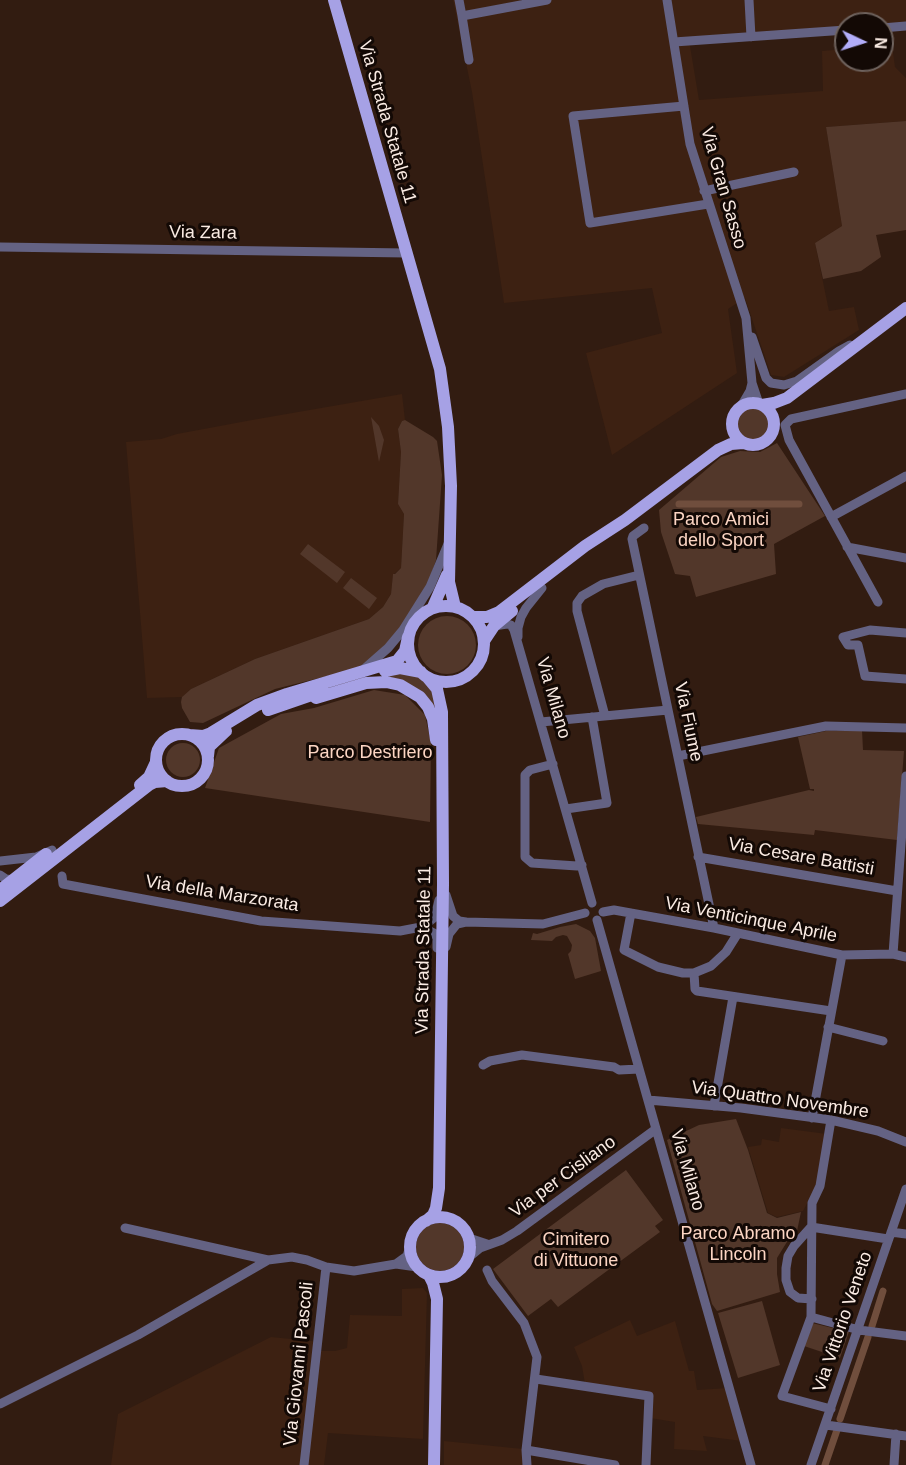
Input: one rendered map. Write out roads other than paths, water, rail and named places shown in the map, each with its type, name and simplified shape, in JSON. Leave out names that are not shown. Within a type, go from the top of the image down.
[{"type":"main road","name":"Via Strada Statale 11","points":[[334,0],[406,253]]},
{"type":"main road","points":[[406,253],[440,369],[445,400],[450,456],[450,593],[455,607]]},
{"type":"main road","points":[[718,450],[726,440],[733,418],[740,408],[745,405],[774,404],[787,398],[906,308]]},
{"type":"main road","points":[[732,423],[735,435],[743,442],[749,445],[761,443],[771,435],[774,423],[787,398]]},
{"type":"main road","points":[[760,405],[770,413],[774,423]]},
{"type":"main road","points":[[473,617],[493,615],[540,585],[585,555],[625,520],[718,450],[743,442]]},
{"type":"main road","points":[[450,522],[456,589],[460,597],[471,607],[486,609],[540,585]]},
{"type":"main road","points":[[434,608],[449,566]]},
{"type":"main road","points":[[484,641],[494,626],[540,585]]},
{"type":"main road","points":[[0,890],[150,777],[158,751],[165,740],[176,734],[203,736],[257,705],[397,661],[405,651],[408,637],[417,619],[434,608],[455,607],[473,617],[478,624],[484,641],[483,652],[479,663],[462,678],[450,682],[437,681],[400,668],[286,703],[252,717],[224,732],[209,747],[204,773],[196,782],[184,786],[167,781],[154,782],[0,898]]},
{"type":"main road","points":[[408,637],[411,659],[424,675]]},
{"type":"main road","name":"Via Strada Statale 11","points":[[410,1246],[412,1236],[418,1227],[433,1215],[439,1188],[443,884],[442,712],[437,689],[424,675]]},
{"type":"main road","name":"Via Strada Statale 11","points":[[442,712],[450,692],[462,678]]},
{"type":"main road","points":[[286,703],[309,700],[366,683],[386,682],[400,685],[420,697],[428,706],[436,734],[437,756],[442,774]]},
{"type":"main road","points":[[189,735],[203,745],[208,756]]},
{"type":"main road","points":[[156,762],[160,773],[167,781]]},
{"type":"main road","name":"Via Strada Statale 11","points":[[439,1188],[442,1207],[451,1219],[465,1230],[468,1238]]},
{"type":"main road","points":[[426,1221],[443,1217],[451,1219]]},
{"type":"main road","points":[[437,1299],[445,1282],[468,1258],[470,1248],[468,1238]]},
{"type":"main road","points":[[410,1246],[417,1267],[429,1275],[451,1276]]},
{"type":"main road","points":[[429,1275],[437,1299],[434,1465]]},
{"type":"street","points":[[459,0],[469,60]]},
{"type":"street","points":[[462,16],[547,0]]},
{"type":"street","name":"Via Gran Sasso","points":[[667,0],[690,144],[746,318],[752,383],[760,405]]},
{"type":"street","points":[[748,0],[751,37]]},
{"type":"street","points":[[674,42],[834,31]]},
{"type":"street","points":[[684,106],[573,116],[590,223],[708,204]]},
{"type":"street","points":[[704,191],[794,172]]},
{"type":"street","name":"Via Zara","points":[[0,246],[406,253]]},
{"type":"street","points":[[746,318],[761,369],[766,378],[777,385],[790,385],[839,351],[868,336]]},
{"type":"street","points":[[740,408],[752,383]]},
{"type":"street","points":[[878,602],[789,440],[785,425],[791,419],[906,394]]},
{"type":"street","points":[[831,518],[906,476]]},
{"type":"street","name":"Via Fiume","points":[[644,528],[633,536],[632,540],[714,928]]},
{"type":"street","points":[[360,672],[388,648],[403,630],[430,586],[450,539]]},
{"type":"street","points":[[847,547],[906,558]]},
{"type":"street","points":[[605,716],[577,603],[582,596],[603,584],[639,575]]},
{"type":"street","points":[[518,642],[521,617],[540,585]]},
{"type":"street","points":[[494,626],[511,625],[518,642]]},
{"type":"street","points":[[906,633],[870,630],[843,638],[848,645],[858,645],[866,676],[906,679]]},
{"type":"street","name":"Via Milano","points":[[518,642],[592,903]]},
{"type":"street","points":[[541,722],[668,710]]},
{"type":"street","points":[[566,809],[607,803],[592,717]]},
{"type":"street","points":[[678,756],[826,726],[906,728]]},
{"type":"street","points":[[553,764],[530,770],[525,775],[525,857],[532,863],[582,865]]},
{"type":"street","points":[[893,954],[906,776]]},
{"type":"street","points":[[0,875],[6,879],[22,879],[63,848],[73,845]]},
{"type":"street","points":[[1,861],[36,857],[52,850]]},
{"type":"street","name":"Via Cesare Battisti","points":[[698,856],[897,891]]},
{"type":"street","points":[[0,898],[9,889],[13,880],[11,868],[1,861]]},
{"type":"street","name":"Via della Marzorata","points":[[62,876],[63,884],[261,921],[400,931],[421,927]]},
{"type":"street","points":[[443,884],[453,916],[459,921],[543,924],[585,913]]},
{"type":"street","points":[[441,983],[437,938],[434,933],[421,927],[435,917],[443,884]]},
{"type":"street","points":[[592,903],[600,904],[600,916],[589,919],[585,913],[586,906],[592,903]]},
{"type":"street","name":"Via Venticinque Aprile","points":[[600,916],[614,910],[842,955],[893,954],[906,957]]},
{"type":"street","points":[[631,913],[624,951],[658,967],[683,973],[694,973],[711,966],[732,945],[738,933]]},
{"type":"street","name":"Via Milano","points":[[600,916],[639,1069],[751,1465]]},
{"type":"street","points":[[441,983],[449,934],[457,924],[466,922]]},
{"type":"street","points":[[812,1118],[842,955]]},
{"type":"street","points":[[694,973],[697,992],[831,1011]]},
{"type":"street","points":[[714,1106],[732,997]]},
{"type":"street","points":[[828,1027],[883,1041]]},
{"type":"street","points":[[483,1065],[490,1061],[522,1055],[614,1067],[619,1070],[639,1069]]},
{"type":"street","name":"Via Quattro Novembre","points":[[648,1100],[831,1120],[878,1131],[906,1142]]},
{"type":"street","points":[[831,1120],[820,1186],[812,1203],[811,1317],[782,1396],[831,1409]]},
{"type":"street","name":"Via per Cisliano","points":[[468,1258],[474,1251],[487,1244],[502,1240],[517,1232],[656,1129]]},
{"type":"street","name":"Via Vittorio Veneto","points":[[811,1465],[906,1189]]},
{"type":"street","points":[[811,1227],[890,1236],[906,1234]]},
{"type":"street","points":[[811,1227],[788,1256],[786,1280],[790,1292],[798,1298],[812,1299]]},
{"type":"street","points":[[125,1228],[268,1260],[292,1257],[326,1267],[354,1271],[405,1263],[417,1267]]},
{"type":"street","points":[[468,1238],[487,1244]]},
{"type":"street","points":[[396,1264],[407,1256],[410,1246]]},
{"type":"street","points":[[0,1404],[138,1335],[268,1260]]},
{"type":"street","name":"Via Giovanni Pascoli","points":[[304,1465],[326,1267]]},
{"type":"street","points":[[487,1270],[492,1281],[524,1323],[537,1357],[526,1450],[527,1465]]},
{"type":"street","points":[[811,1317],[859,1330],[906,1336]]},
{"type":"street","points":[[536,1378],[649,1396],[646,1465]]},
{"type":"street","points":[[826,1425],[901,1435],[894,1465]]},
{"type":"street","points":[[526,1450],[615,1465]]},
{"type":"waterway","points":[[679,504],[799,504]]},
{"type":"waterway","points":[[872,1326],[883,1291]]},
{"type":"waterway","points":[[840,1419],[868,1337]]},
{"type":"waterway","points":[[825,1465],[837,1430]]},
{"type":"park label","name":"Parco Amici dello Sport","points":[[721,530]]},
{"type":"park label","name":"Parco Destriero","points":[[370,753]]},
{"type":"park label","name":"Parco Abramo Lincoln","points":[[738,1244]]},
{"type":"park label","name":"Cimitero di Vittuone","points":[[576,1250]]}]
